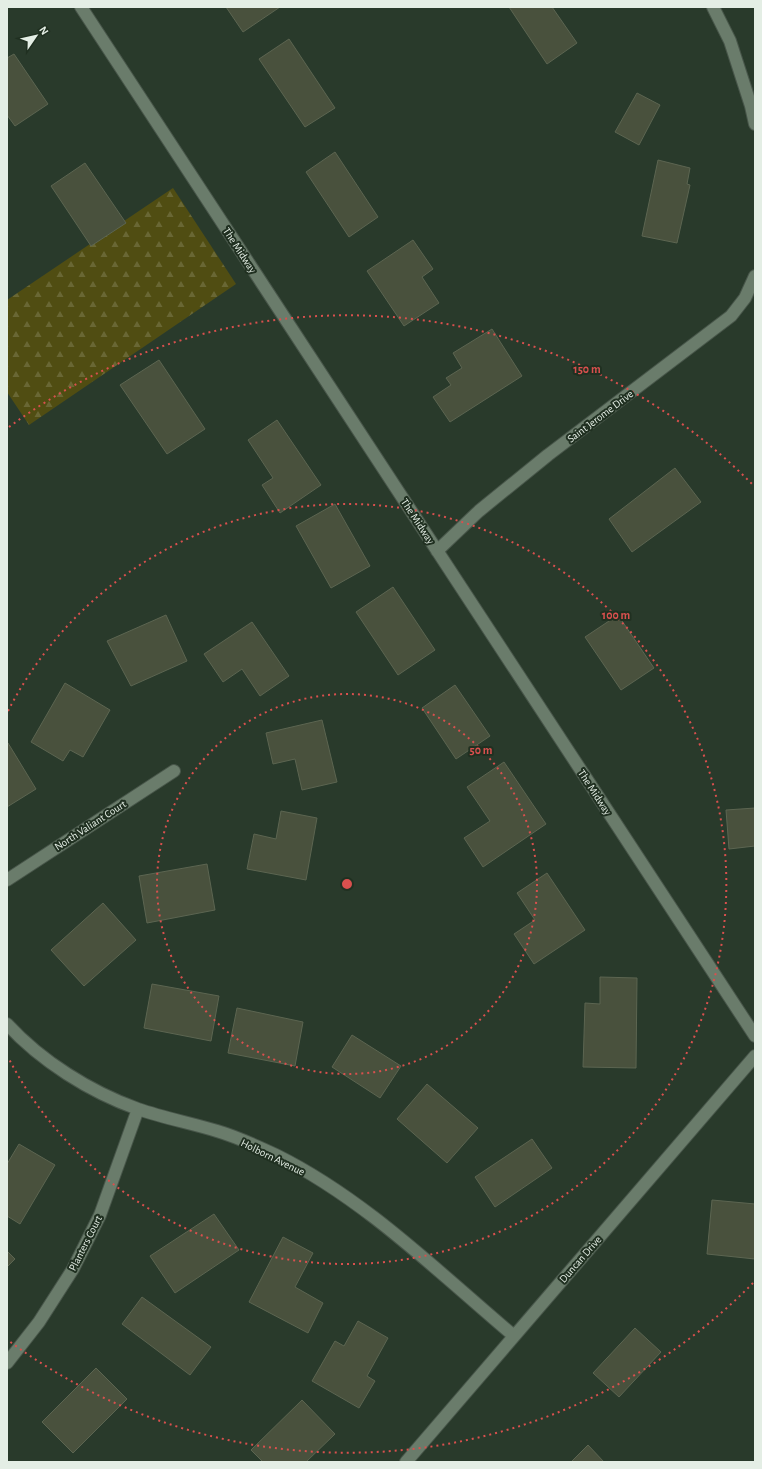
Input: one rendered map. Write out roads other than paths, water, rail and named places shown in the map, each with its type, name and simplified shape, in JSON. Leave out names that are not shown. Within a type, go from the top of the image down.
[{"type":"street","name":"The Midway","points":[[81,7],[755,1036]]},
{"type":"street","points":[[713,7],[730,41],[751,106],[755,124]]},
{"type":"street","name":"Saint Jerome Drive","points":[[437,551],[479,511],[537,464],[731,316],[745,298],[755,276]]},
{"type":"street","name":"North Valiant Court","points":[[7,880],[174,771]]},
{"type":"street","name":"Holborn Avenue","points":[[7,1024],[17,1035],[50,1062],[90,1087],[138,1109],[219,1131],[275,1155],[326,1183],[374,1216],[514,1336]]},
{"type":"street","name":"Duncan Drive","points":[[406,1462],[755,1056]]},
{"type":"street","name":"Planters Court","points":[[7,1363],[39,1322],[73,1269],[100,1215],[138,1109]]}]
